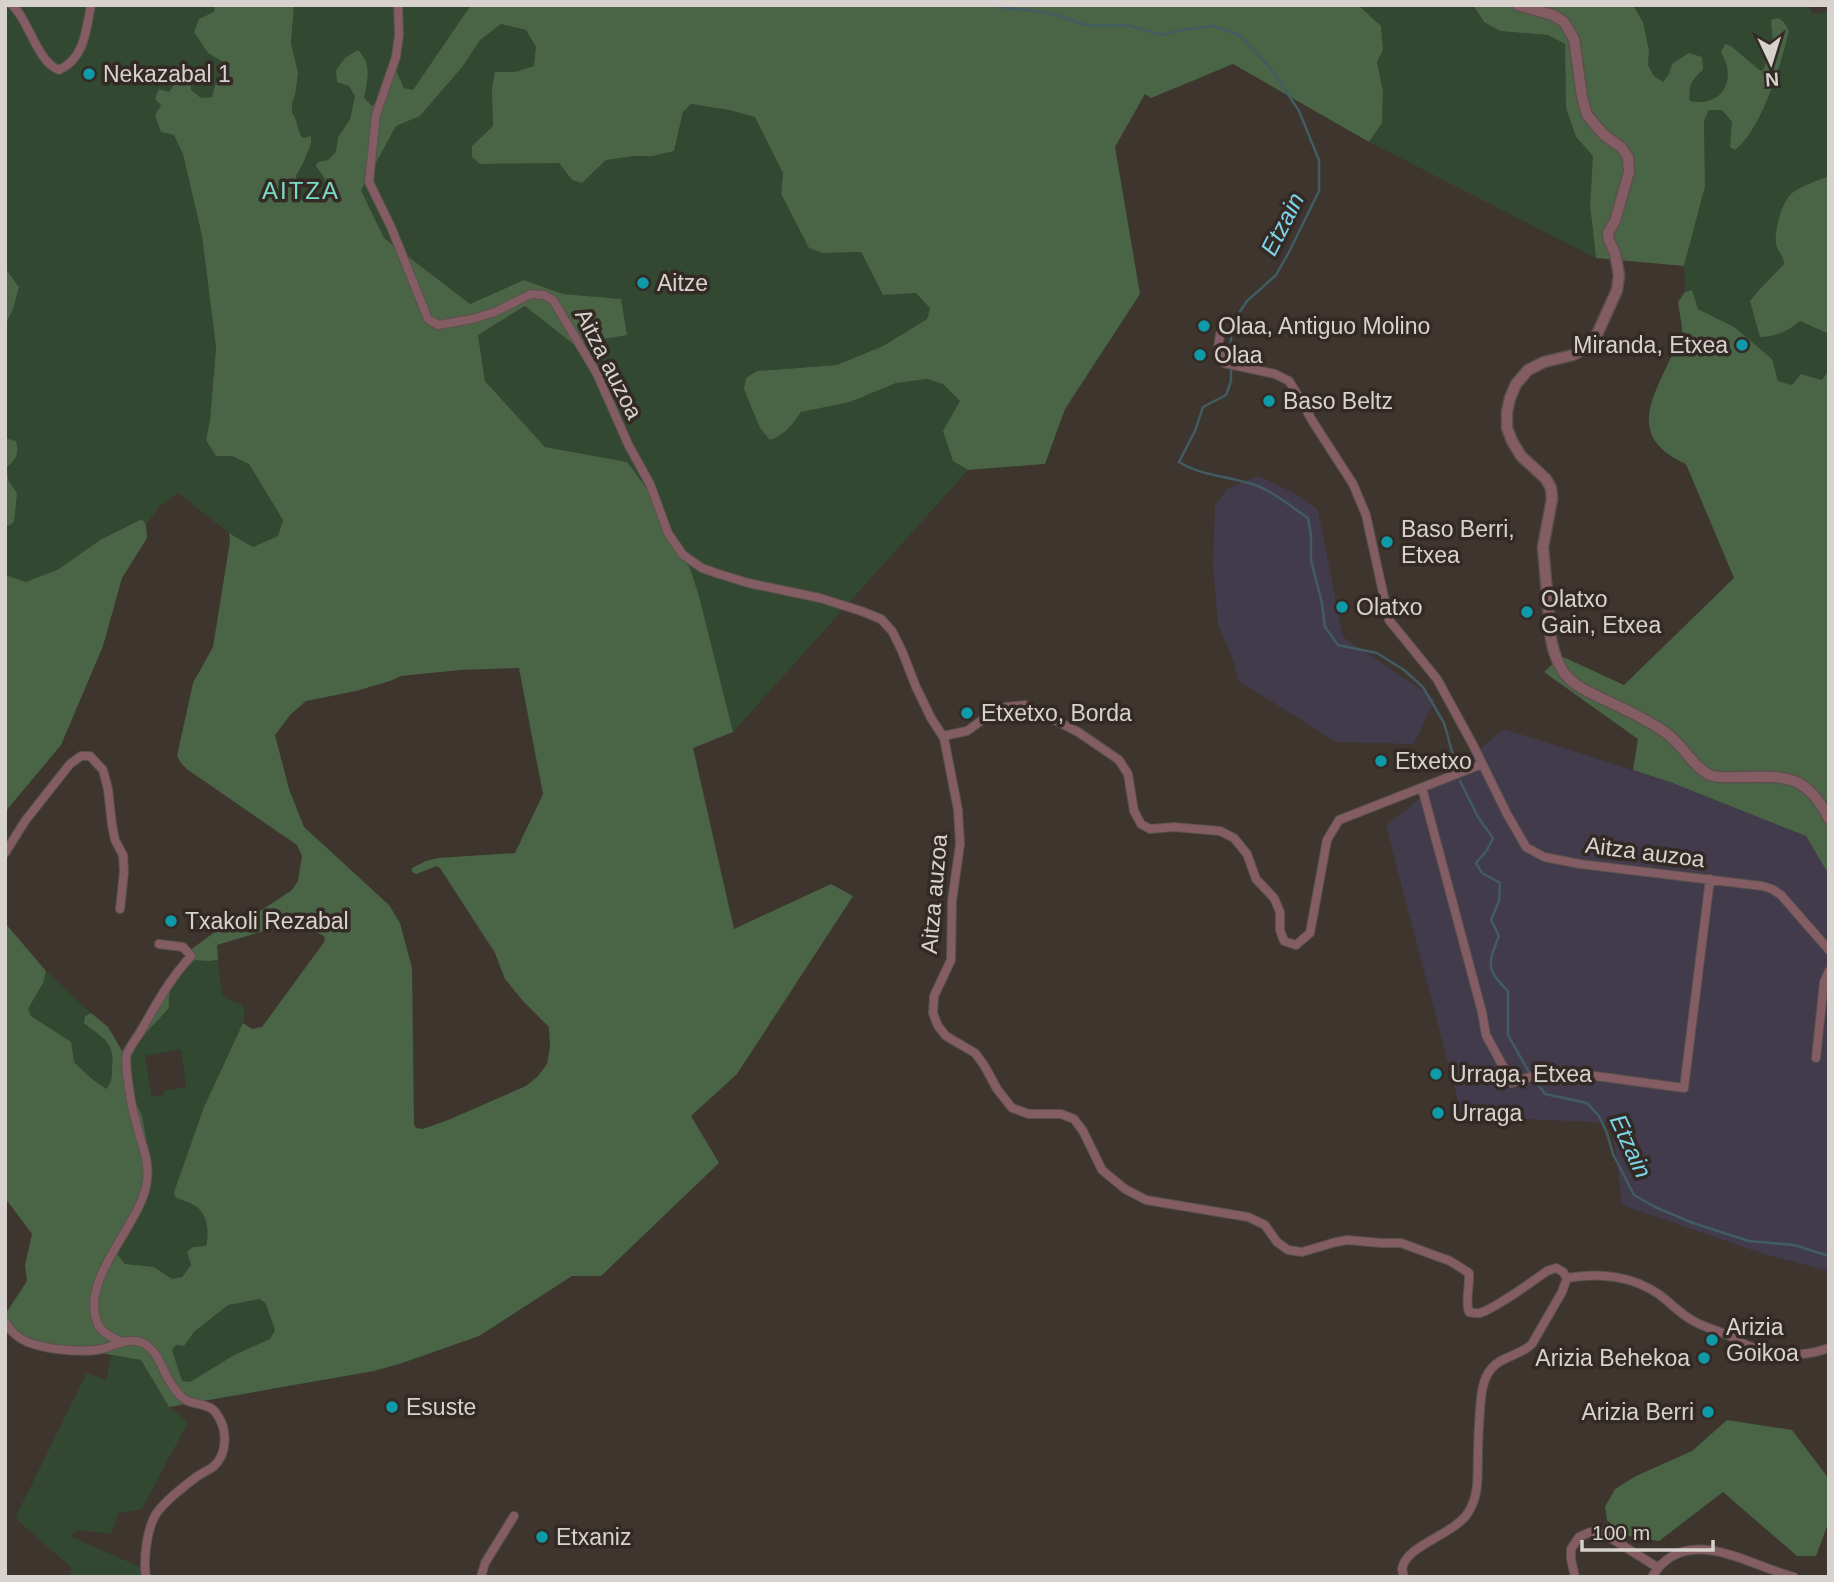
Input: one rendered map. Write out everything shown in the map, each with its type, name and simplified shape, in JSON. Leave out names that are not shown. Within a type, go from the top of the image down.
[{"type":"street","points":[[12,5],[37,47],[52,67],[59,70],[75,58],[83,46],[91,5]]},
{"type":"street","name":"Aitza auzoa","points":[[398,5],[399,35],[396,57],[376,115],[369,182],[391,227],[428,319],[438,325],[472,319],[495,312],[531,294],[544,295],[552,300],[597,374],[629,446],[650,484],[668,533],[683,555],[702,568],[716,573],[748,583],[820,598],[881,619],[892,631],[921,698],[943,736],[958,810],[960,844],[952,901],[951,960],[934,996],[933,1013],[946,1036],[975,1053],[1012,1108],[1029,1114],[1061,1114],[1074,1119],[1083,1131],[1102,1170],[1125,1189],[1146,1200],[1248,1217],[1265,1225],[1277,1242],[1288,1250],[1302,1252],[1347,1240],[1401,1243],[1450,1261],[1469,1273],[1467,1308],[1472,1313],[1478,1314],[1497,1304],[1547,1271],[1556,1268],[1563,1272],[1567,1279]]},
{"type":"street","points":[[1518,5],[1553,15],[1564,22],[1574,39],[1587,115],[1604,135],[1621,147],[1628,157],[1629,172],[1615,221],[1608,233],[1619,275],[1617,290],[1595,339],[1587,348],[1573,355],[1544,362],[1528,370],[1516,384],[1507,412],[1507,428],[1511,441],[1521,456],[1546,479],[1550,488],[1552,499],[1543,547],[1553,653],[1570,680],[1647,720],[1668,734],[1678,741],[1704,772],[1723,777],[1781,776],[1802,784],[1821,803],[1829,819]]},
{"type":"street","name":"Aitza auzoa","points":[[1220,334],[1218,349],[1226,363],[1275,374],[1289,381],[1353,484],[1366,515],[1389,620],[1437,679],[1526,847],[1544,857],[1580,864],[1772,889],[1781,895],[1829,950]]},
{"type":"street","points":[[943,736],[967,731],[1005,707],[1025,705],[1078,732],[1119,760],[1128,774],[1134,811],[1141,824],[1150,829],[1174,827],[1220,831],[1234,838],[1247,855],[1256,879],[1274,898],[1280,912],[1280,930],[1284,941],[1296,945],[1310,933],[1327,840],[1339,820],[1482,764]]},
{"type":"street","points":[[5,853],[25,821],[70,764],[81,756],[90,756],[103,770],[112,825],[122,855],[124,872],[120,909]]},
{"type":"street","points":[[1422,788],[1486,1035],[1512,1083],[1551,1070],[1684,1088],[1710,879]]},
{"type":"street","points":[[121,1342],[97,1323],[94,1305],[111,1253],[141,1204],[148,1178],[143,1145],[135,1121],[126,1065],[127,1054],[157,1001],[176,972],[191,956],[183,947],[159,944]]},
{"type":"street","points":[[1816,1058],[1824,982],[1829,971]]},
{"type":"street","points":[[1404,1577],[1402,1569],[1406,1557],[1465,1518],[1471,1509],[1479,1478],[1481,1396],[1488,1371],[1505,1358],[1525,1350],[1532,1344],[1567,1279],[1577,1276],[1604,1276],[1641,1284],[1698,1324],[1758,1349],[1800,1355],[1829,1348]]},
{"type":"street","points":[[5,1322],[16,1336],[35,1344],[66,1350],[101,1349],[131,1340],[144,1343],[152,1350],[175,1390],[185,1400],[210,1407],[217,1414],[224,1430],[222,1453],[214,1466],[195,1478],[154,1517],[145,1551],[146,1577]]},
{"type":"street","points":[[481,1577],[485,1563],[514,1516]]},
{"type":"street","points":[[1575,1577],[1571,1549],[1580,1537],[1590,1532],[1606,1535],[1657,1567]]},
{"type":"street","points":[[1652,1577],[1664,1561],[1682,1552],[1709,1550],[1729,1553],[1794,1577]]},
{"type":"shaded area","points":[[1258,476],[1292,492],[1318,510],[1343,637],[1435,699],[1414,744],[1336,742],[1239,681],[1218,624],[1213,565],[1215,505],[1228,488]]},
{"type":"shaded area","points":[[1504,729],[1670,782],[1806,836],[1829,875],[1829,1271],[1764,1254],[1622,1205],[1612,1123],[1462,1116],[1386,826]]},
{"type":"green space","points":[[5,5],[215,5],[208,53],[223,62],[224,73],[216,82],[212,97],[201,98],[190,90],[190,74],[170,67],[173,86],[169,92],[159,89],[161,105],[183,154],[202,236],[216,347],[206,440],[249,464],[283,520],[279,536],[253,547],[229,533],[178,493],[159,507],[146,525],[142,519],[100,540],[59,569],[26,582],[5,575],[5,528],[14,522],[7,467],[16,441],[5,438],[5,325],[19,287],[5,268]]},
{"type":"green space","points":[[215,5],[294,5],[291,43],[298,73],[292,113],[303,138],[311,136],[311,144],[296,176],[302,200],[311,202],[323,196],[325,179],[316,166],[318,162],[328,160],[336,152],[338,137],[350,119],[355,96],[349,86],[337,82],[336,70],[345,58],[358,50],[365,61],[368,72],[364,98],[372,106],[386,97],[396,70],[404,88],[413,90],[471,5],[1358,5],[1381,26],[1383,50],[1377,62],[1383,91],[1382,123],[1369,142],[1233,64],[1151,98],[1145,94],[1115,147],[1140,294],[1065,409],[1045,464],[968,470],[953,461],[943,431],[960,401],[943,384],[927,379],[896,383],[850,402],[801,412],[784,432],[770,440],[760,428],[744,389],[746,378],[757,371],[837,365],[883,346],[927,319],[930,308],[916,293],[883,295],[861,252],[822,253],[809,248],[781,194],[783,173],[755,117],[691,104],[683,112],[674,151],[653,156],[606,160],[582,183],[572,180],[559,163],[480,164],[472,157],[472,146],[493,126],[492,89],[495,72],[515,72],[534,66],[536,47],[526,30],[501,24],[480,40],[463,66],[420,116],[396,126],[361,190],[384,238],[470,304],[524,280],[563,294],[621,299],[627,335],[573,344],[525,306],[478,335],[485,381],[545,447],[627,462],[649,491],[663,530],[690,568],[733,732],[693,748],[734,929],[831,884],[853,896],[737,1074],[691,1116],[719,1163],[601,1276],[572,1276],[479,1336],[402,1363],[374,1371],[169,1407],[141,1360],[15,1338],[5,1331],[6,1313],[27,1281],[25,1265],[32,1234],[5,1198],[5,923],[46,971],[43,983],[28,1009],[31,1016],[71,1042],[74,1062],[106,1089],[112,1077],[112,1052],[106,1041],[84,1023],[85,1016],[91,1013],[108,1027],[122,1051],[174,970],[193,948],[223,926],[262,910],[292,890],[298,881],[302,856],[297,845],[188,770],[177,756],[193,683],[213,647],[230,541],[229,533],[253,547],[278,536],[283,520],[249,464],[232,456],[216,456],[206,440],[216,347],[202,236],[183,154],[174,135],[161,132],[155,115],[161,105],[155,99],[159,89],[169,92],[173,86],[169,67],[182,65],[190,74],[191,90],[201,98],[212,97],[216,82],[224,73],[223,62],[208,53],[194,32],[199,19],[214,12]],"holes":[[[519,668],[543,794],[515,853],[438,858],[412,868],[412,872],[416,874],[437,866],[440,868],[495,953],[505,979],[549,1027],[547,1064],[526,1086],[448,1120],[423,1129],[416,1128],[412,968],[400,923],[389,905],[304,827],[289,789],[275,735],[291,714],[306,701],[356,691],[401,676]],[[290,923],[324,936],[325,941],[262,1027],[252,1029],[243,1023],[204,1107],[174,1192],[175,1197],[201,1211],[207,1230],[206,1246],[193,1247],[187,1252],[191,1265],[182,1277],[172,1279],[154,1267],[125,1264],[115,1251],[150,1178],[142,1116],[135,1100],[131,1079],[130,1054],[169,1008],[170,992],[180,975],[195,960],[218,960],[217,945]],[[260,1299],[266,1304],[275,1330],[270,1339],[234,1355],[190,1382],[182,1381],[172,1350],[176,1345],[184,1346],[195,1331],[228,1305]]]},
{"type":"green space","points":[[294,5],[474,5],[413,90],[404,88],[397,71],[386,97],[372,106],[364,98],[369,78],[349,86],[355,96],[350,119],[338,137],[336,152],[328,160],[323,196],[311,202],[302,200],[296,176],[303,163],[303,138],[298,132],[296,118],[292,113],[295,95],[291,43]]},
{"type":"green space","points":[[1358,5],[1472,5],[1484,22],[1500,31],[1548,35],[1565,44],[1566,108],[1576,137],[1593,156],[1590,205],[1596,258],[1369,142],[1382,123],[1383,91],[1377,62],[1383,50],[1381,26]]},
{"type":"green space","points":[[1473,5],[1633,5],[1643,22],[1649,51],[1648,65],[1654,76],[1663,82],[1672,64],[1689,53],[1702,57],[1703,70],[1690,87],[1690,101],[1698,102],[1713,99],[1727,84],[1727,67],[1721,52],[1725,44],[1762,71],[1766,53],[1773,43],[1771,20],[1778,18],[1784,22],[1789,31],[1776,78],[1762,112],[1745,140],[1735,150],[1730,147],[1732,122],[1722,110],[1709,110],[1704,121],[1705,186],[1684,266],[1596,258],[1590,205],[1593,156],[1576,137],[1566,108],[1565,44],[1548,35],[1500,31],[1484,22]]},
{"type":"green space","points":[[1633,5],[1808,5],[1813,14],[1829,11],[1829,176],[1815,181],[1776,245],[1784,264],[1758,291],[1800,321],[1829,334],[1829,370],[1822,380],[1801,374],[1792,385],[1778,381],[1772,359],[1734,327],[1698,309],[1692,290],[1685,292],[1684,266],[1705,185],[1704,121],[1709,109],[1722,110],[1732,123],[1777,70],[1789,31],[1784,22],[1766,53],[1762,71],[1722,52],[1728,67],[1724,91],[1713,99],[1690,101],[1689,90],[1694,78],[1669,74],[1663,83],[1654,76],[1648,65],[1649,50],[1643,22]]},
{"type":"green space","points":[[501,24],[526,30],[536,47],[535,66],[515,72],[493,111],[493,126],[480,164],[559,163],[572,180],[582,183],[606,160],[653,156],[674,151],[683,112],[691,104],[755,117],[783,173],[781,194],[809,248],[822,253],[861,252],[883,295],[916,293],[930,308],[927,319],[883,346],[837,365],[757,371],[780,436],[800,412],[850,402],[896,383],[927,379],[943,384],[960,401],[953,461],[968,470],[733,732],[690,568],[663,530],[649,491],[627,462],[545,447],[485,381],[478,335],[526,306],[573,344],[621,299],[563,294],[524,280],[470,304],[384,238],[361,189],[396,126],[420,116],[463,66],[480,40]]},
{"type":"green space","points":[[1829,176],[1829,334],[1800,321],[1781,333],[1760,337],[1750,301],[1784,264],[1776,239],[1783,206],[1797,190]]},
{"type":"green space","points":[[5,268],[19,287],[5,325]]},
{"type":"green space","points":[[1692,290],[1698,309],[1734,327],[1772,359],[1778,381],[1792,385],[1801,374],[1822,380],[1829,370],[1829,875],[1806,836],[1633,770],[1638,739],[1544,672],[1561,656],[1624,685],[1734,578],[1686,464],[1656,442],[1650,430],[1649,417],[1657,388],[1682,335],[1678,302],[1685,292]]},
{"type":"green space","points":[[5,438],[16,441],[16,456],[7,467],[8,480],[17,493],[14,522],[5,528]]},
{"type":"green space","points":[[142,519],[146,525],[147,538],[122,578],[103,646],[61,745],[5,812],[5,575],[26,582],[59,569],[100,540]]},
{"type":"green space","points":[[195,959],[218,960],[222,993],[227,999],[242,1005],[245,1010],[243,1023],[204,1107],[174,1192],[175,1197],[201,1211],[207,1230],[206,1246],[193,1247],[186,1272],[172,1280],[154,1267],[125,1264],[115,1251],[142,1116],[130,1078],[130,1056],[141,1038],[169,1008],[172,986]],"holes":[[[181,1049],[186,1087],[164,1091],[164,1095],[152,1097],[145,1056]]]},
{"type":"green space","points":[[46,971],[91,1013],[85,1016],[85,1023],[110,1046],[112,1077],[106,1090],[74,1062],[53,1030],[31,1016],[28,1009],[43,983]]},
{"type":"green space","points":[[260,1299],[266,1304],[275,1330],[270,1339],[234,1355],[190,1382],[182,1381],[172,1350],[176,1345],[184,1346],[195,1331],[228,1305]]},
{"type":"green space","points":[[111,1355],[141,1360],[169,1407],[188,1422],[142,1509],[118,1513],[111,1534],[77,1530],[70,1536],[140,1567],[142,1577],[69,1577],[72,1568],[15,1518],[87,1373],[106,1380]]},
{"type":"green space","points":[[1727,1420],[1792,1430],[1829,1479],[1829,1521],[1816,1556],[1797,1556],[1723,1492],[1659,1541],[1623,1535],[1607,1520],[1605,1507],[1615,1489],[1636,1476],[1692,1451]]},
{"type":"waterway","name":"Etzain","points":[[994,5],[1049,13],[1086,25],[1126,25],[1162,35],[1214,26],[1241,36],[1272,70],[1299,111],[1319,160],[1319,191],[1276,275],[1247,301],[1231,325],[1231,361]]},
{"type":"waterway","name":"Etzain","points":[[1231,368],[1231,381],[1226,395],[1203,407],[1195,431],[1179,462],[1198,471],[1258,486],[1308,518],[1311,560],[1325,627],[1338,645],[1377,653],[1404,670],[1423,687],[1444,723],[1456,766]]},
{"type":"waterway","name":"Etzain","points":[[1460,781],[1478,817],[1493,838],[1476,863],[1482,873],[1500,883],[1499,901],[1491,920],[1499,936],[1491,966],[1495,977],[1508,991],[1508,1035],[1530,1074]]},
{"type":"waterway","name":"Etzain","points":[[1534,1079],[1545,1094],[1587,1103],[1599,1116],[1613,1154],[1634,1195],[1693,1223],[1749,1241],[1794,1245],[1829,1256]]},
{"type":"place","name":"Nekazabal 1","points":[[89,74]]},
{"type":"place","name":"Aitze","points":[[643,283]]},
{"type":"place","name":"Olaa, Antiguo Molino","points":[[1204,326]]},
{"type":"place","name":"Miranda, Etxea","points":[[1742,345]]},
{"type":"place","name":"Olaa","points":[[1200,355]]},
{"type":"place","name":"Baso Beltz","points":[[1269,401]]},
{"type":"place","name":"Baso Berri, Etxea","points":[[1387,542]]},
{"type":"place","name":"Olatxo","points":[[1342,607]]},
{"type":"place","name":"Olatxo Gain, Etxea","points":[[1527,612]]},
{"type":"place","name":"Etxetxo, Borda","points":[[967,713]]},
{"type":"place","name":"Etxetxo","points":[[1381,761]]},
{"type":"place","name":"Txakoli Rezabal","points":[[171,921]]},
{"type":"place","name":"Urraga, Etxea","points":[[1436,1074]]},
{"type":"place","name":"Urraga","points":[[1438,1113]]},
{"type":"place","name":"Arizia Goikoa","points":[[1712,1340]]},
{"type":"place","name":"Arizia Behekoa","points":[[1704,1358]]},
{"type":"place","name":"Esuste","points":[[392,1407]]},
{"type":"place","name":"Arizia Berri","points":[[1708,1412]]},
{"type":"place","name":"Etxaniz","points":[[542,1537]]},
{"type":"district","name":"AITZA","points":[[301,190]]}]
